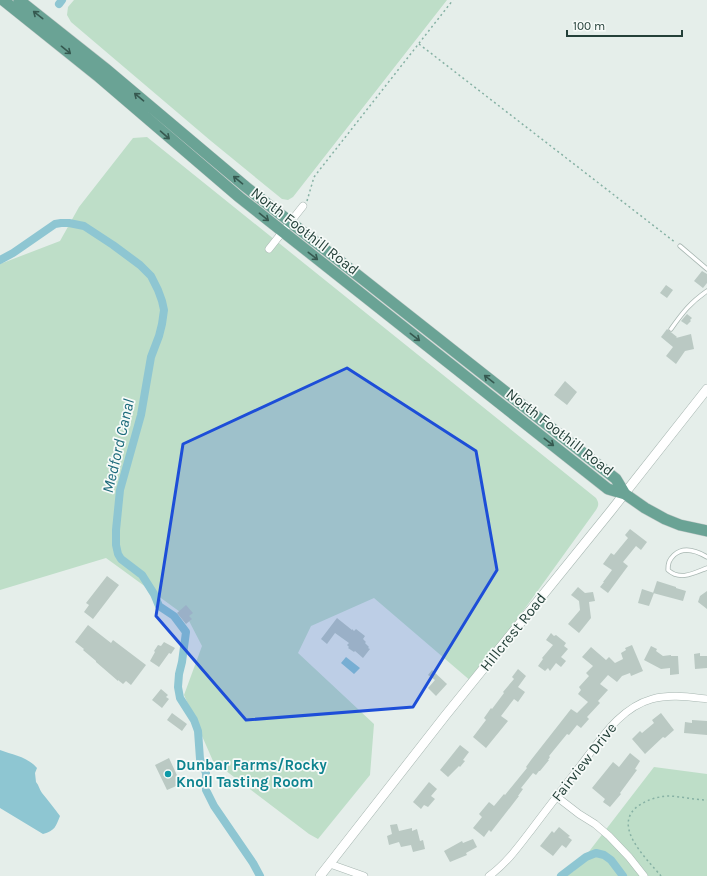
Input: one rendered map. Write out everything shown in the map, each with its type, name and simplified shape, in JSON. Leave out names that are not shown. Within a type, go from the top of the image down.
[{"type":"main road","name":"North Foothill Road","points":[[3,0],[99,77],[238,197],[608,489],[624,494]]},
{"type":"main road","name":"North Foothill Road","points":[[19,0],[106,69],[290,223],[616,479],[624,494]]},
{"type":"main road","points":[[624,494],[644,508],[665,519],[686,527],[707,532]]},
{"type":"street","points":[[269,249],[304,206]]},
{"type":"street","name":"Hillcrest Road","points":[[320,876],[449,711],[707,389]]},
{"type":"street","name":"Fairview Drive","points":[[488,876],[495,872],[508,859],[605,733],[616,721],[634,707],[652,699],[678,696],[707,699]]},
{"type":"street","points":[[557,797],[595,824],[609,836],[629,857],[644,876]]},
{"type":"street","points":[[330,864],[364,876]]},
{"type":"lane","points":[[680,246],[707,269]]},
{"type":"lane","points":[[672,329],[682,314],[696,299],[707,291]]},
{"type":"lane","points":[[707,557],[687,550],[678,551],[668,563],[668,570],[672,573],[685,576],[707,568]]},
{"type":"path","points":[[304,206],[314,177],[454,0]]},
{"type":"path","points":[[419,44],[680,246]]},
{"type":"path","points":[[661,876],[628,832],[627,825],[629,817],[634,809],[645,801],[657,797],[668,796],[707,800]]},
{"type":"highlighted area","points":[[347,368],[476,451],[497,570],[413,707],[246,720],[156,616],[183,444]]},
{"type":"green space","points":[[74,0],[447,0],[293,197],[288,200],[282,199],[211,141],[71,22],[67,15],[68,7]]},
{"type":"green space","points":[[147,137],[596,498],[598,503],[596,510],[472,682],[374,598],[311,626],[298,653],[374,724],[370,775],[318,839],[309,834],[213,761],[184,695],[202,646],[187,617],[106,558],[0,590],[0,264],[60,241],[79,207],[133,138]]},
{"type":"green space","points":[[654,767],[707,774],[707,876],[565,876],[574,871]]},
{"type":"water","points":[[346,657],[360,668],[354,674],[341,663]]},
{"type":"water","points":[[0,750],[25,759],[37,768],[35,773],[36,782],[42,793],[60,816],[53,830],[43,834],[0,808]]},
{"type":"building","points":[[702,271],[707,274],[707,283],[703,288],[694,281]]},
{"type":"building","points":[[666,285],[673,290],[667,298],[660,293]]},
{"type":"building","points":[[687,314],[692,318],[687,325],[681,321]]},
{"type":"building","points":[[667,329],[677,337],[676,338],[691,334],[694,349],[685,351],[676,364],[666,356],[673,347],[661,337]]},
{"type":"building","points":[[565,381],[577,392],[567,405],[554,395]]},
{"type":"building","points":[[630,529],[647,542],[641,550],[636,546],[623,562],[628,566],[608,593],[600,587],[612,570],[603,564],[611,553],[614,555],[628,538],[625,535]]},
{"type":"building","points":[[107,576],[119,585],[93,619],[84,612],[89,605],[86,603]]},
{"type":"building","points":[[657,581],[686,591],[683,601],[653,593]]},
{"type":"building","points":[[578,587],[585,593],[593,592],[595,601],[589,602],[591,618],[579,633],[568,624],[580,610],[579,601],[571,595]]},
{"type":"building","points":[[642,589],[654,593],[649,606],[638,603]]},
{"type":"building","points":[[707,591],[707,609],[698,602],[700,596]]},
{"type":"building","points":[[186,605],[193,613],[189,616],[192,619],[186,624],[177,613]]},
{"type":"building","points":[[337,618],[352,630],[354,631],[356,629],[365,636],[363,639],[370,649],[363,658],[355,651],[354,652],[348,648],[349,647],[347,645],[349,643],[335,633],[327,644],[321,639]]},
{"type":"building","points":[[88,625],[111,643],[113,640],[146,665],[131,685],[126,681],[123,684],[118,681],[75,642]]},
{"type":"building","points":[[551,633],[566,643],[564,646],[568,649],[561,657],[566,661],[561,667],[556,663],[550,671],[548,668],[545,671],[538,666],[543,659],[542,658],[553,645],[546,640]]},
{"type":"building","points":[[164,642],[175,648],[171,654],[169,653],[159,667],[150,661],[158,645],[161,646]]},
{"type":"building","points":[[632,645],[643,671],[631,676],[630,673],[622,676],[617,682],[608,675],[600,684],[608,690],[598,701],[600,703],[587,717],[589,719],[581,728],[577,725],[569,735],[567,734],[549,756],[549,760],[540,771],[536,775],[533,773],[521,788],[523,789],[519,796],[491,832],[489,830],[484,837],[473,828],[482,817],[479,814],[489,802],[494,806],[504,794],[505,795],[571,709],[577,713],[588,702],[578,694],[581,690],[579,687],[589,676],[586,673],[593,666],[582,657],[591,647],[606,660],[609,657],[615,663],[623,659],[621,653],[626,650],[625,648]]},
{"type":"building","points":[[651,646],[657,649],[656,651],[663,656],[678,656],[679,674],[670,675],[670,668],[661,669],[644,660]]},
{"type":"building","points":[[700,653],[700,656],[707,656],[707,668],[695,669],[694,654]]},
{"type":"building","points":[[518,669],[526,676],[518,687],[525,692],[518,702],[514,699],[501,716],[508,721],[486,748],[473,737],[486,720],[484,718],[491,708],[492,709],[514,679],[512,677]]},
{"type":"building","points":[[432,670],[447,684],[436,696],[428,688],[435,680],[428,675]]},
{"type":"building","points":[[161,689],[168,695],[166,697],[169,699],[162,708],[152,700]]},
{"type":"building","points":[[172,713],[187,724],[182,731],[167,720]]},
{"type":"building","points":[[661,713],[674,730],[665,738],[663,737],[645,754],[632,739],[640,731],[642,733],[654,723],[652,720]]},
{"type":"building","points":[[692,720],[707,721],[707,735],[684,733],[685,722],[692,723]]},
{"type":"building","points":[[460,745],[469,752],[463,760],[465,761],[460,767],[459,766],[448,777],[440,770]]},
{"type":"building","points":[[630,753],[640,761],[635,769],[637,770],[620,793],[621,794],[610,807],[603,802],[605,799],[592,788],[613,762],[619,767]]},
{"type":"building","name":"Dunbar Farms/Rocky Knoll Tasting Room","points":[[169,758],[181,784],[167,790],[155,765]]},
{"type":"building","points":[[429,782],[437,789],[431,796],[435,799],[428,807],[424,805],[421,809],[413,802]]},
{"type":"building","points":[[397,824],[399,831],[412,828],[412,831],[417,829],[420,841],[423,840],[425,849],[413,852],[411,845],[401,847],[399,842],[389,845],[387,836],[392,834],[390,825]]},
{"type":"building","points":[[559,827],[570,836],[568,837],[572,840],[566,848],[562,845],[553,856],[540,846],[552,831],[554,833]]},
{"type":"building","points":[[473,839],[477,847],[466,853],[467,855],[450,862],[444,851],[462,841],[463,843]]},
{"type":"waterway","name":"Medford Canal","points":[[59,4],[62,0]]},
{"type":"waterway","name":"Medford Canal","points":[[0,260],[13,253],[55,224],[69,223],[84,226],[140,265],[151,276],[158,290],[164,310],[162,324],[151,357],[141,415],[120,490],[116,545],[121,559],[142,575],[154,594],[159,606],[174,616],[186,632],[178,687],[180,698],[194,720],[198,731],[200,759],[206,773],[206,790],[214,806],[253,863],[260,876]]},
{"type":"waterway","name":"Medford Canal","points":[[561,876],[586,857],[596,853],[604,855],[611,860],[623,876]]},
{"type":"place","name":"Dunbar Farms/Rocky Knoll Tasting Room","points":[[168,774]]}]
